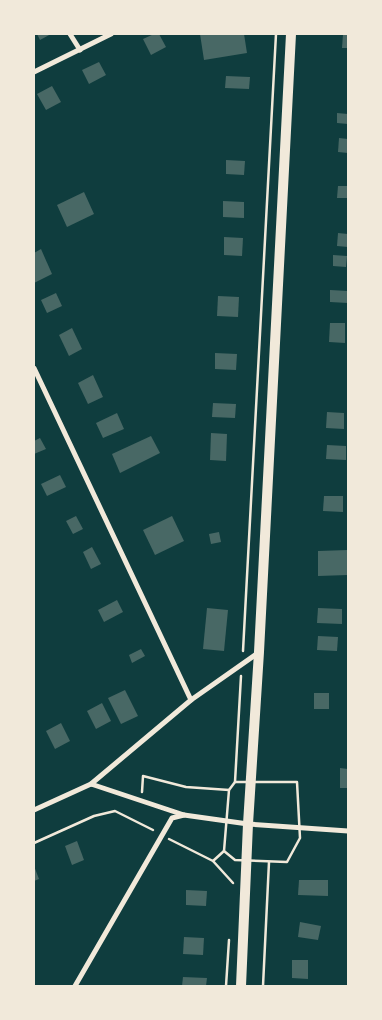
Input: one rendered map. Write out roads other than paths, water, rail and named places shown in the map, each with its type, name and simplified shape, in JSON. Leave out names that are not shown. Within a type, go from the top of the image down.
[{"type":"main road","points":[[241,986],[248,824],[292,34]]},
{"type":"street","points":[[70,34],[80,50]]},
{"type":"street","points":[[34,72],[111,34]]},
{"type":"street","points":[[34,368],[191,700]]},
{"type":"street","points":[[34,810],[91,784],[191,700],[259,652]]},
{"type":"street","points":[[91,784],[184,815],[248,824],[348,831]]},
{"type":"street","points":[[75,986],[172,818],[184,815]]}]
